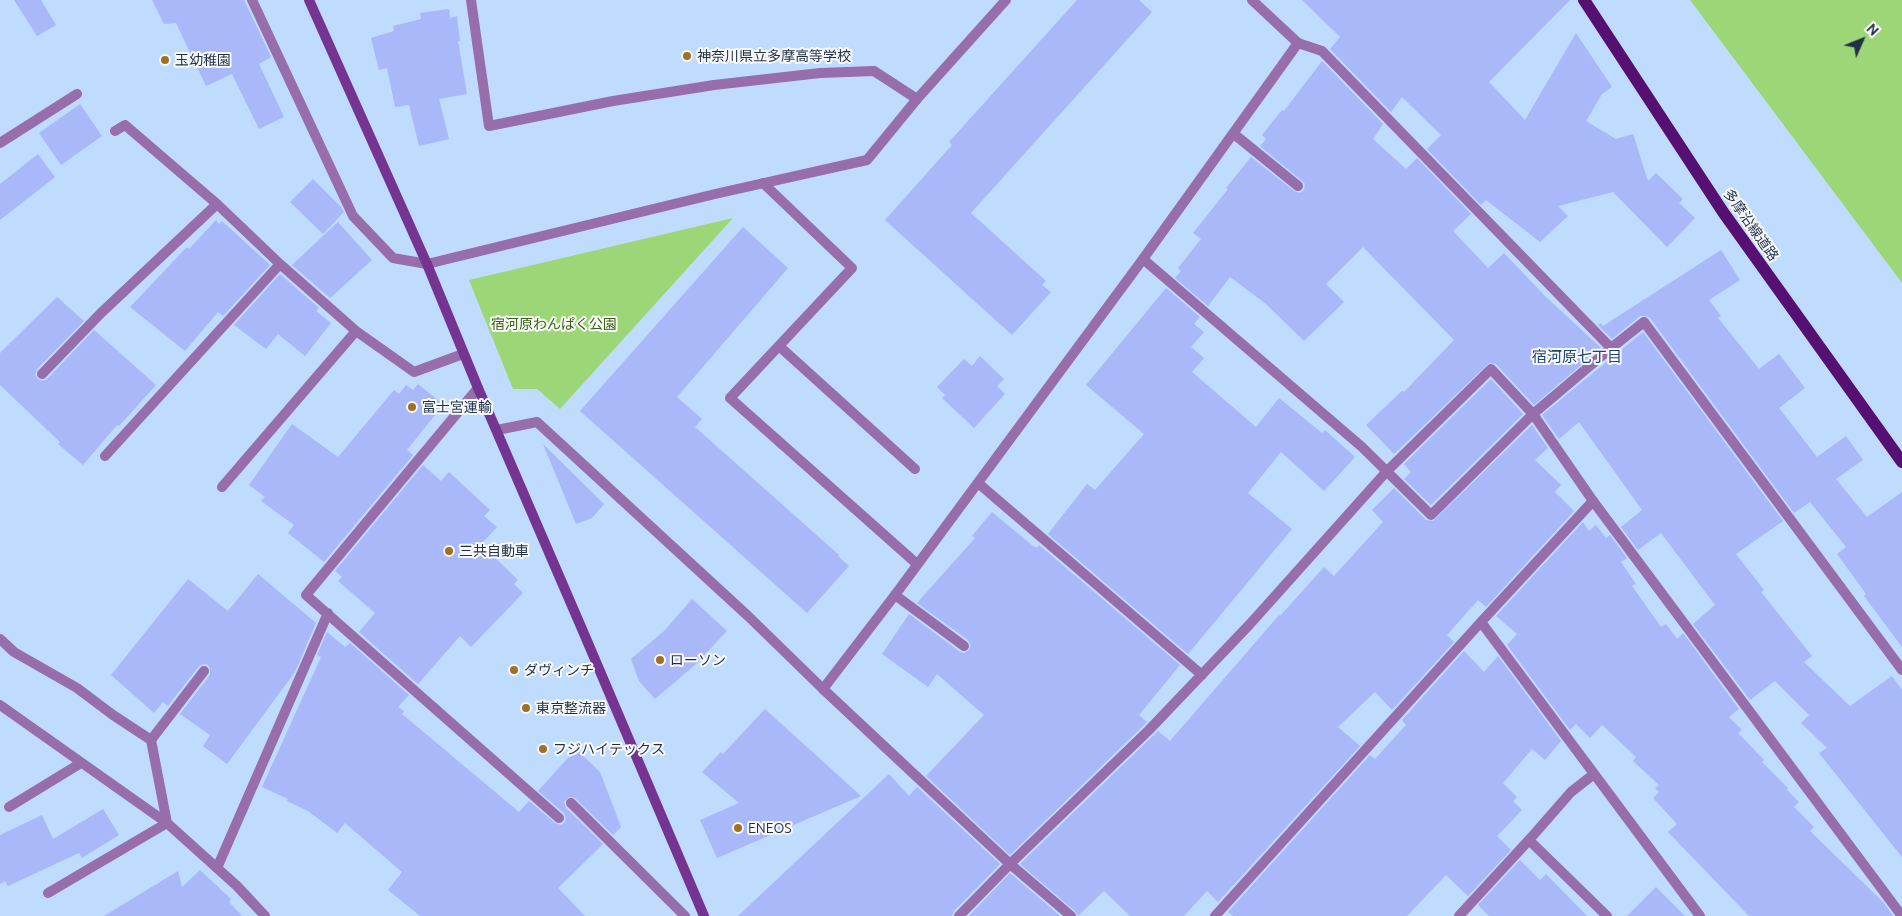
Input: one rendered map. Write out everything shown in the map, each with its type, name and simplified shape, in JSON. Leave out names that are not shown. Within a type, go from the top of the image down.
[{"type":"main road","name":"多摩沿線道路","points":[[1584,0],[1723,212],[1902,462]]},
{"type":"street","points":[[252,0],[353,216],[394,258],[427,264],[763,183],[867,160],[916,99],[1006,0]]},
{"type":"street","points":[[309,0],[427,264],[463,354],[704,916]]},
{"type":"street","points":[[471,0],[490,126],[613,101],[714,84],[820,74],[874,71],[916,99]]},
{"type":"street","points":[[1252,0],[1298,43],[1322,51],[1611,348]]},
{"type":"street","points":[[822,689],[978,483],[1234,134],[1298,43]]},
{"type":"street","points":[[0,144],[77,94]]},
{"type":"street","points":[[115,131],[126,125],[217,204],[280,264],[356,331],[414,372],[463,354]]},
{"type":"street","points":[[1234,134],[1298,186]]},
{"type":"street","points":[[763,183],[852,268],[730,398],[917,564]]},
{"type":"street","points":[[42,374],[101,313],[217,204]]},
{"type":"street","points":[[1143,258],[1362,446],[1431,515],[1533,414],[1644,322],[1902,670]]},
{"type":"street","points":[[105,456],[280,264]]},
{"type":"street","points":[[222,487],[356,331]]},
{"type":"street","points":[[779,346],[915,468]]},
{"type":"street","points":[[959,916],[1149,730],[1202,675],[1387,471],[1491,368],[1533,414],[1594,501],[1902,916]]},
{"type":"street","points":[[478,388],[306,595],[559,818]]},
{"type":"street","points":[[496,430],[536,422],[748,616],[822,689],[1010,864],[1070,916]]},
{"type":"street","points":[[978,483],[1202,675]]},
{"type":"street","points":[[1215,916],[1481,622],[1594,501]]},
{"type":"street","points":[[895,594],[964,646]]},
{"type":"street","points":[[216,868],[328,613]]},
{"type":"street","points":[[1481,622],[1700,916]]},
{"type":"street","points":[[0,639],[14,652],[77,688],[151,740],[167,823]]},
{"type":"street","points":[[151,740],[204,671]]},
{"type":"street","points":[[0,706],[167,823],[265,916]]},
{"type":"street","points":[[9,807],[81,763]]},
{"type":"street","points":[[1459,916],[1571,792],[1594,774]]},
{"type":"street","points":[[571,803],[685,916]]},
{"type":"street","points":[[48,893],[167,823]]},
{"type":"street","points":[[1529,840],[1607,916]]},
{"type":"green space","points":[[1690,0],[1902,0],[1902,283]]},
{"type":"green space","name":"宿河原わんぱく公園","points":[[733,218],[560,409],[537,389],[513,389],[469,280]]},
{"type":"building","points":[[14,0],[41,0],[56,25],[37,36]]},
{"type":"building","points":[[152,0],[244,0],[271,57],[259,64],[284,117],[259,129],[232,74],[206,86],[176,23],[164,24]]},
{"type":"building","points":[[1077,0],[1139,0],[1152,12],[971,213],[1046,281],[1042,285],[1051,292],[1012,335],[885,220],[952,145],[949,142]]},
{"type":"building","points":[[1302,0],[1570,0],[1489,82],[1525,120],[1576,33],[1612,87],[1602,94],[1586,121],[1616,139],[1633,134],[1648,181],[1656,173],[1683,199],[1679,203],[1695,218],[1667,247],[1613,192],[1558,206],[1568,216],[1540,242],[1486,200],[1481,205],[1427,149],[1441,135],[1402,97],[1391,112],[1330,49],[1340,37]]},
{"type":"building","points":[[449,9],[450,18],[457,16],[460,41],[458,41],[467,94],[439,99],[449,139],[419,146],[409,105],[395,107],[387,68],[379,70],[371,38],[394,31],[393,26],[421,19],[420,13]]},
{"type":"building","points":[[1322,61],[1383,124],[1373,139],[1406,169],[1417,158],[1471,214],[1453,231],[1488,268],[1504,253],[1545,296],[1601,348],[1534,405],[1496,364],[1489,363],[1394,454],[1366,425],[1402,391],[1404,392],[1454,340],[1363,247],[1326,284],[1344,302],[1304,341],[1266,304],[1230,277],[1208,306],[1175,278],[1181,271],[1178,268],[1201,239],[1193,233],[1251,157],[1294,191],[1300,193],[1304,190],[1305,184],[1260,146],[1266,139],[1262,135],[1282,110],[1284,111]]},
{"type":"building","points":[[80,104],[102,136],[61,165],[39,133]]},
{"type":"building","points":[[38,154],[55,177],[0,220],[0,184]]},
{"type":"building","points":[[313,179],[344,212],[323,234],[290,202]]},
{"type":"building","points":[[216,220],[219,224],[222,221],[270,265],[223,316],[218,312],[185,351],[130,307],[187,247],[189,249]]},
{"type":"building","points":[[338,222],[372,260],[330,298],[292,265]]},
{"type":"building","points":[[743,227],[788,268],[677,397],[702,419],[695,427],[849,566],[807,613],[580,411]]},
{"type":"building","points":[[1721,250],[1740,280],[1709,300],[1721,316],[1718,318],[1759,369],[1779,354],[1805,388],[1779,408],[1817,457],[1846,436],[1863,460],[1836,479],[1867,517],[1902,492],[1902,647],[1864,596],[1866,594],[1837,554],[1846,547],[1810,502],[1794,513],[1650,318],[1640,316],[1612,339],[1598,325],[1601,323],[1603,326]]},
{"type":"building","points":[[280,274],[319,308],[316,311],[331,323],[305,356],[278,334],[266,349],[234,325]]},
{"type":"building","points":[[1166,288],[1200,317],[1194,324],[1204,332],[1191,347],[1204,358],[1192,372],[1256,427],[1279,398],[1322,433],[1325,430],[1355,457],[1324,491],[1281,452],[1248,493],[1292,529],[1188,654],[1048,534],[1087,484],[1095,490],[1144,434],[1086,385]]},
{"type":"building","points":[[57,297],[84,321],[37,369],[35,375],[38,379],[43,381],[47,379],[94,330],[156,385],[119,426],[117,425],[83,465],[58,444],[60,442],[0,385],[0,353]]},
{"type":"building","points":[[1643,332],[1783,521],[1736,554],[1764,590],[1761,592],[1812,656],[1804,662],[1850,706],[1892,676],[1902,690],[1902,857],[1819,753],[1827,748],[1801,723],[1809,715],[1775,681],[1750,700],[1693,624],[1715,605],[1661,533],[1638,550],[1621,527],[1642,510],[1579,422],[1559,439],[1542,415]]},
{"type":"building","points":[[980,356],[1004,379],[997,386],[1005,394],[974,428],[942,398],[945,395],[937,387],[964,359],[972,366]]},
{"type":"building","points":[[1491,379],[1523,414],[1431,505],[1404,479],[1411,472],[1404,464]]},
{"type":"building","points":[[418,384],[440,402],[436,408],[439,410],[407,450],[413,455],[324,562],[288,533],[294,525],[261,501],[265,497],[249,485],[292,424],[338,457],[394,390],[399,394],[406,385],[413,390]]},
{"type":"building","points":[[1532,425],[1548,448],[1535,460],[1561,485],[1555,492],[1574,511],[1486,607],[1478,600],[1447,635],[1454,642],[1392,710],[1375,692],[1338,727],[1360,746],[1218,902],[1207,891],[1184,916],[1130,916],[1104,891],[1078,916],[1075,911],[1020,864],[1158,731],[1170,741],[1279,615],[1324,567],[1334,576],[1383,522],[1372,510],[1394,488],[1426,520],[1433,521]]},
{"type":"building","points":[[543,444],[604,504],[592,518],[576,524]]},
{"type":"building","points":[[423,465],[441,481],[449,472],[490,510],[484,516],[497,527],[481,544],[518,580],[514,584],[523,593],[471,647],[460,636],[418,684],[359,632],[375,613],[338,581],[342,577],[335,571]]},
{"type":"building","points":[[992,512],[1033,546],[1037,548],[1039,545],[1180,665],[1139,715],[1147,722],[1010,855],[926,776],[984,715],[937,674],[928,687],[882,654],[909,614],[960,652],[964,653],[969,650],[971,646],[968,640],[917,603],[975,538],[972,536]]},
{"type":"building","points":[[1583,522],[1589,531],[1596,525],[1606,538],[1610,535],[1627,558],[1621,562],[1636,584],[1632,586],[1661,627],[1666,624],[1677,639],[1683,633],[1739,709],[1729,717],[1742,730],[1738,733],[1764,760],[1762,762],[1799,802],[1794,807],[1814,827],[1810,831],[1883,902],[1893,916],[1749,916],[1668,832],[1677,824],[1653,798],[1659,792],[1655,788],[1659,785],[1633,761],[1636,757],[1602,725],[1590,738],[1576,724],[1570,730],[1507,645],[1517,634],[1496,616]]},
{"type":"building","points":[[258,574],[316,623],[295,672],[227,764],[203,746],[210,735],[180,714],[210,675],[208,665],[199,666],[168,706],[163,702],[154,713],[111,675],[188,579],[228,611]]},
{"type":"building","points":[[692,599],[727,631],[695,665],[655,699],[639,681],[631,659],[664,631]]},
{"type":"building","points":[[327,632],[345,647],[350,643],[409,695],[398,707],[404,711],[402,714],[519,812],[529,801],[555,823],[561,825],[564,823],[566,819],[564,813],[538,791],[576,749],[600,772],[621,827],[613,835],[575,798],[569,797],[564,802],[566,808],[603,844],[558,888],[585,916],[420,916],[388,890],[402,872],[345,823],[337,833],[308,811],[262,787],[321,657],[317,655]]},
{"type":"building","points":[[1464,651],[1484,672],[1498,656],[1561,741],[1545,760],[1532,749],[1503,783],[1517,797],[1513,801],[1522,810],[1497,836],[1511,850],[1468,896],[1446,875],[1407,916],[1233,916],[1228,912],[1370,755],[1375,759],[1406,725],[1402,720]]},
{"type":"building","points":[[765,709],[861,796],[717,858],[700,820],[739,803],[702,772],[721,752],[723,754]]},
{"type":"building","points":[[889,774],[909,796],[917,787],[1000,864],[954,911],[952,916],[738,916]]},
{"type":"building","points":[[103,809],[119,835],[82,858],[79,853],[8,886],[5,881],[0,884],[0,835],[42,815],[53,839]]},
{"type":"building","points":[[1520,860],[1540,880],[1546,874],[1587,916],[1489,916],[1478,905]]},
{"type":"building","points":[[200,870],[231,899],[229,902],[242,916],[104,916],[178,871],[182,887]]},
{"type":"building","points":[[1010,873],[1060,916],[969,916]]},
{"type":"building","points":[[1656,887],[1685,916],[1627,916]]},
{"type":"place","name":"神奈川県立多摩高等学校","points":[[687,56]]},
{"type":"place","name":"玉幼稚園","points":[[165,60]]},
{"type":"place","name":"富士宮運輸","points":[[412,407]]},
{"type":"place","name":"三共自動車","points":[[449,551]]},
{"type":"place","name":"ローソン","points":[[660,660]]},
{"type":"place","name":"ダヴィンチ","points":[[514,670]]},
{"type":"place","name":"東京整流器","points":[[526,708]]},
{"type":"place","name":"フジハイテックス","points":[[543,749]]},
{"type":"place","name":"ENEOS","points":[[738,828]]},
{"type":"district","name":"宿河原七丁目","points":[[1577,357]]}]
